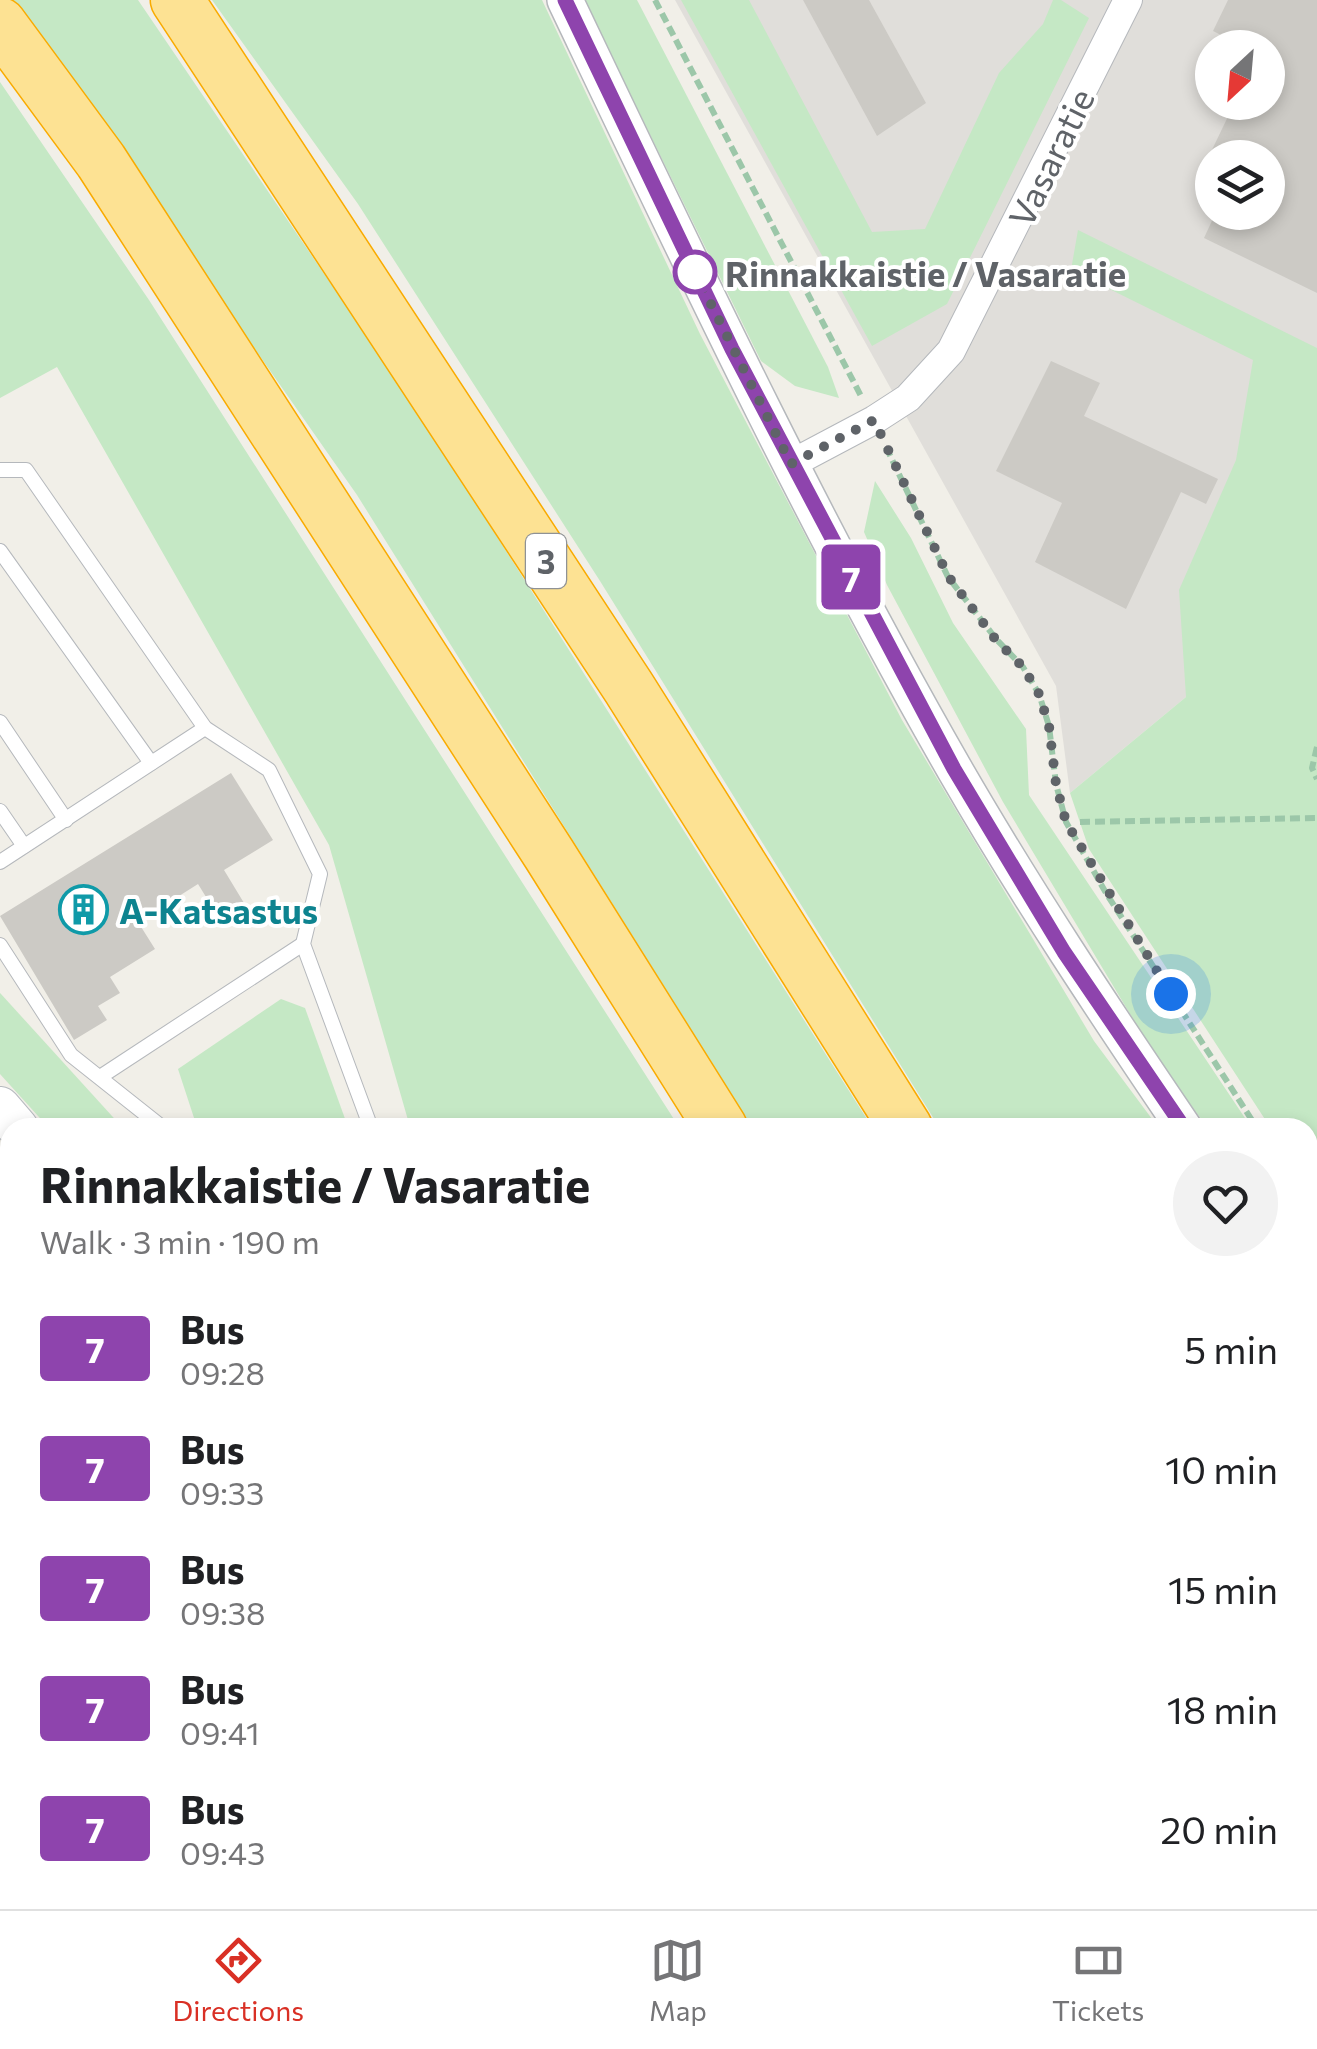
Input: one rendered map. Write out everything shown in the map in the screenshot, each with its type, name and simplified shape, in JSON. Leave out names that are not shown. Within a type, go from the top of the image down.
[{"type":"highway","name":"3","points":[[177,0],[629,688],[900,1118]]},
{"type":"highway","points":[[0,24],[101,162],[539,837],[714,1118]]},
{"type":"street","points":[[566,0],[732,349],[954,769],[1064,952],[1177,1118]]},
{"type":"street","name":"Vasaratie","points":[[791,464],[908,398],[951,350],[1128,0]]},
{"type":"lane","points":[[0,470],[26,470],[205,728],[269,770],[320,874],[303,944],[367,1118]]},
{"type":"lane","points":[[0,551],[151,764]]},
{"type":"lane","points":[[0,722],[66,820]]},
{"type":"lane","points":[[0,862],[205,728]]},
{"type":"lane","points":[[0,812],[24,846]]},
{"type":"lane","points":[[0,944],[71,1055],[151,1118]]},
{"type":"lane","points":[[100,1077],[303,944]]},
{"type":"path","points":[[655,0],[874,420],[948,576],[996,640],[1023,667],[1039,694],[1049,726],[1056,784],[1066,822],[1106,893],[1250,1118]]},
{"type":"path","points":[[1317,747],[1312,768],[1317,779]]},
{"type":"path","points":[[1080,822],[1317,818]]},
{"type":"shaded area","points":[[675,0],[1317,0],[1317,547],[1186,697],[1070,793],[1056,686]]},
{"type":"green space","points":[[11,0],[138,0],[414,406],[866,1118],[746,1118],[357,495]]},
{"type":"green space","points":[[212,0],[542,0],[700,334],[902,720],[1094,1041],[1151,1118],[933,1118],[600,581],[358,204]]},
{"type":"green space","points":[[584,0],[637,0],[828,367],[839,398],[795,386],[761,361]]},
{"type":"green space","points":[[681,0],[749,0],[872,232],[925,229],[999,73],[1043,24],[1053,0],[1061,0],[1089,18],[947,304],[872,346]]},
{"type":"green space","points":[[0,82],[149,300],[673,1118],[407,1118],[329,845],[57,367],[0,398]]},
{"type":"green space","points":[[1078,230],[1317,348],[1317,1118],[1264,1118],[1089,849],[1070,793],[1186,697],[1179,590],[1236,460],[1253,360],[1071,270]]},
{"type":"green space","points":[[875,481],[911,538],[953,623],[1026,729],[1029,795],[1245,1118],[1200,1118],[1157,1059],[1003,802],[887,585],[864,532]]},
{"type":"green space","points":[[0,993],[114,1118],[40,1118],[0,1074]]},
{"type":"green space","points":[[281,999],[305,1008],[345,1118],[194,1118],[178,1069]]},
{"type":"building","points":[[803,0],[869,0],[926,103],[877,136]]},
{"type":"building","points":[[1228,0],[1317,0],[1317,293],[1204,238],[1208,230],[1285,230],[1285,140],[1217,140],[1226,120],[1285,120],[1285,30],[1213,30]]},
{"type":"building","points":[[1051,361],[1100,383],[1084,416],[1218,479],[1206,504],[1181,492],[1126,609],[1035,562],[1062,503],[996,471]]},
{"type":"building","name":"A-Katsastus","points":[[231,773],[273,840],[224,870],[244,903],[219,918],[198,884],[138,922],[155,949],[110,977],[120,993],[98,1006],[107,1020],[74,1040],[0,916]]},
{"type":"bus line","name":"7","points":[[565,0],[732,349],[954,769],[1064,952],[1177,1118]]},
{"type":"place","name":"Rinnakkaistie / Vasaratie","points":[[695,272]]},
{"type":"place","name":"A-Katsastus","points":[[84,909]]},
{"type":"route","points":[[695,272],[791,464],[874,420],[948,576],[996,640],[1023,667],[1039,694],[1049,726],[1056,784],[1066,822],[1171,994]]}]
